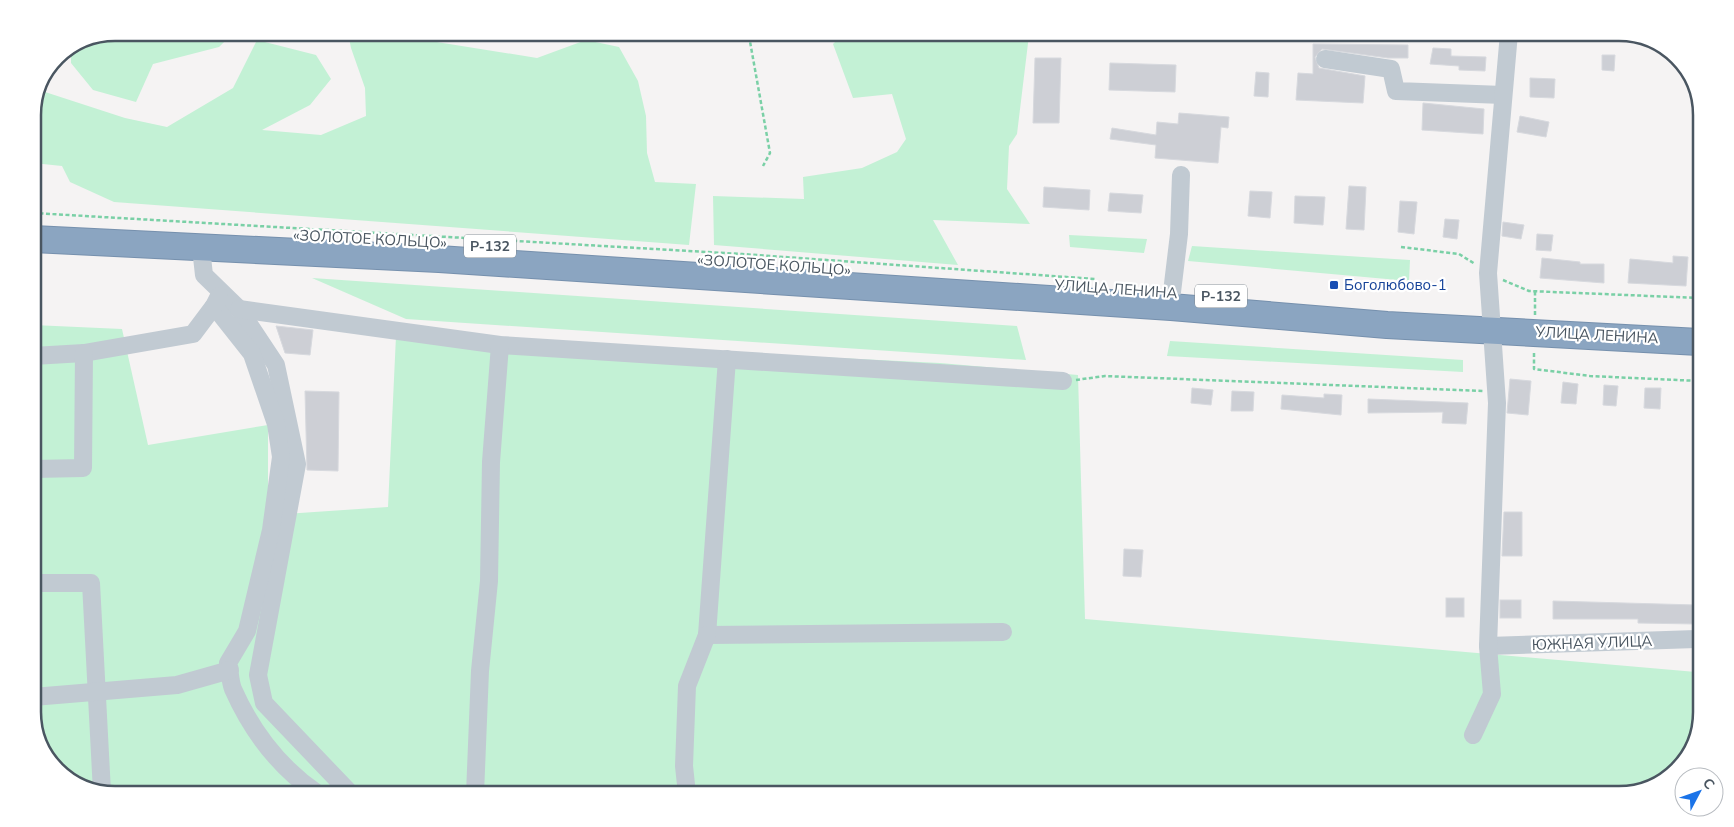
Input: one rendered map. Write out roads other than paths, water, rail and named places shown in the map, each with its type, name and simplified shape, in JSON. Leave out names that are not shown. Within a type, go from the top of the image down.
[{"type":"highway","name":"«ЗОЛОТОЕ КОЛЬЦО»","points":[[41,223],[438,243],[946,285]]},
{"type":"highway","name":"«ЗОЛОТОЕ КОЛЬЦО»","points":[[41,239],[946,285]]},
{"type":"highway","name":"УЛИЦА ЛЕНИНА","points":[[946,285],[1172,292],[1385,311],[1494,329]]},
{"type":"highway","name":"УЛИЦА ЛЕНИНА","points":[[946,285],[1170,307],[1387,325],[1494,329],[1693,342]]},
{"type":"street","points":[[1473,735],[1492,694],[1488,646],[1497,391],[1494,329],[1488,273],[1508,41]]},
{"type":"street","points":[[1325,59],[1391,69],[1396,91],[1504,95]]},
{"type":"street","points":[[1172,292],[1179,234],[1181,175]]},
{"type":"street","points":[[202,248],[204,275],[252,354],[276,424],[281,457],[271,530],[247,631],[228,663],[232,688],[266,748],[306,786]]},
{"type":"street","points":[[217,299],[239,309],[500,345],[1063,382]]},
{"type":"street","points":[[41,356],[84,353],[193,334],[217,299]]},
{"type":"street","points":[[239,309],[276,365],[297,464],[258,675],[264,703],[342,786]]},
{"type":"street","points":[[475,786],[480,671],[488,582],[491,462],[500,345]]},
{"type":"street","points":[[41,468],[83,468],[84,353]]},
{"type":"street","points":[[686,786],[684,766],[687,686],[707,635],[727,359]]},
{"type":"street","points":[[41,584],[90,583],[102,784]]},
{"type":"street","points":[[707,635],[1003,632]]},
{"type":"street","name":"ЮЖНАЯ УЛИЦА","points":[[1488,646],[1693,639]]},
{"type":"street","points":[[41,696],[177,685],[230,670]]},
{"type":"place","name":"Боголюбово-1","points":[[1334,285]]}]
